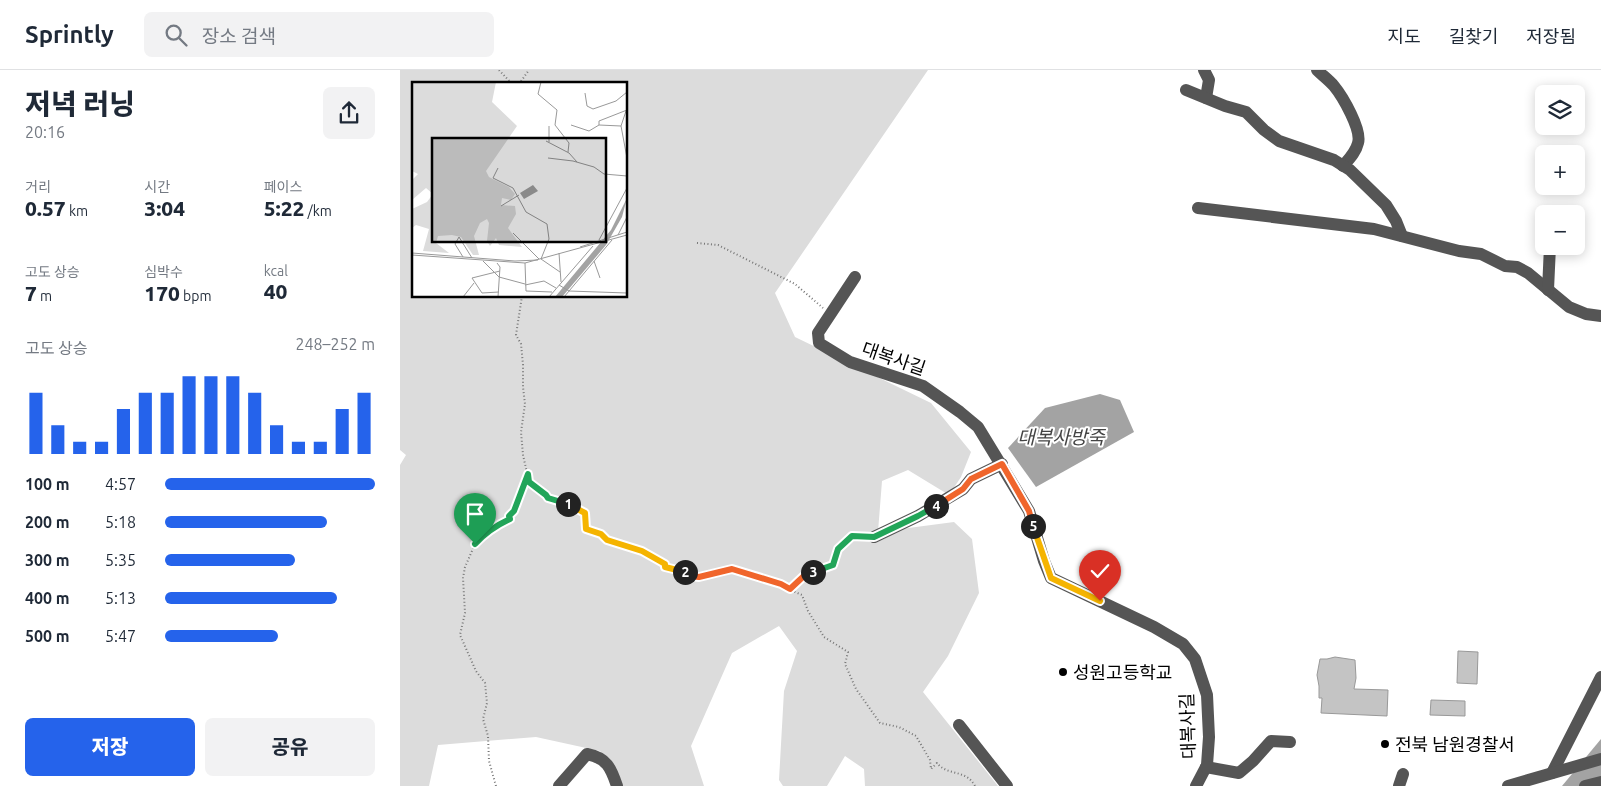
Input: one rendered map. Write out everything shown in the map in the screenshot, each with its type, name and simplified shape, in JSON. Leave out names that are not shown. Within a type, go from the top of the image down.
[{"type":"street","points":[[1204,70],[1209,80],[1206,98]]},
{"type":"street","points":[[1317,70],[1334,85],[1347,106],[1357,131],[1359,141],[1343,166]]},
{"type":"street","points":[[1186,90],[1246,112],[1264,130],[1280,141],[1316,153],[1350,170],[1386,205],[1396,221],[1402,236]]},
{"type":"street","points":[[1198,208],[1374,229],[1459,251],[1481,254],[1504,266],[1517,267],[1528,273],[1569,307],[1586,314],[1601,316]]},
{"type":"street","points":[[1548,290],[1550,255]]},
{"type":"street","name":"대복사길","points":[[855,277],[818,333],[819,343],[850,362],[923,386],[978,427],[1029,511],[1051,578],[1154,627],[1183,644],[1196,659],[1208,695],[1209,737],[1206,767],[1196,786]]},
{"type":"street","points":[[874,537],[918,516],[963,489],[971,479],[1002,464]]},
{"type":"street","points":[[1552,773],[1601,677]]},
{"type":"street","points":[[959,724],[1007,786]]},
{"type":"street","points":[[1206,767],[1239,773],[1271,742],[1290,742]]},
{"type":"street","points":[[559,786],[587,754],[598,756],[608,764],[617,786]]},
{"type":"street","points":[[1508,786],[1601,759]]},
{"type":"street","points":[[1585,786],[1601,782]]},
{"type":"path","points":[[499,70],[509,80]]},
{"type":"path","points":[[520,82],[529,70]]},
{"type":"path","points":[[697,244],[718,246],[795,284],[815,303],[831,313]]},
{"type":"path","points":[[522,298],[516,335],[521,344],[523,365],[525,404],[521,432],[523,455],[529,482],[548,498],[561,501],[585,513],[586,529],[601,534],[607,540],[642,551],[665,564],[665,567],[686,573],[684,578],[690,576],[699,577],[732,569],[781,584],[802,595],[808,611],[824,637],[848,652],[846,664],[856,689],[880,723],[899,728],[916,736],[930,760],[930,769],[937,763],[942,769],[958,772],[971,779],[975,786]]},
{"type":"path","points":[[496,786],[489,761],[488,736],[483,719],[487,703],[485,683],[476,670],[460,635],[465,613],[464,567],[475,544],[481,537],[499,524],[510,519],[509,516],[514,511],[528,474]]},
{"type":"path","points":[[790,589],[806,574],[833,565],[838,549],[852,536],[874,537]]},
{"type":"shaded area","points":[[400,70],[928,70],[775,293],[795,337],[931,403],[971,452],[961,477],[949,495],[908,470],[882,481],[878,532],[954,522],[972,539],[979,593],[948,656],[923,692],[998,786],[865,786],[864,769],[845,756],[827,786],[783,786],[779,780],[784,691],[797,651],[779,626],[732,653],[691,746],[704,786],[623,786],[600,751],[536,737],[438,745],[429,786],[400,786],[400,465],[406,455],[400,450]]},
{"type":"water","name":"대복사방죽","points":[[1100,394],[1120,400],[1134,432],[1036,487],[1008,448],[1045,408]]},
{"type":"water","points":[[1601,739],[1601,786],[1562,786]]},
{"type":"building","points":[[1458,651],[1478,652],[1477,684],[1457,683]]},
{"type":"building","points":[[1335,657],[1355,660],[1356,678],[1354,689],[1388,690],[1387,716],[1321,713],[1322,698],[1319,698],[1317,675],[1320,659]]},
{"type":"building","points":[[1431,700],[1465,701],[1465,716],[1430,715]]},
{"type":"place","name":"성원고등학교","points":[[1063,672]]},
{"type":"place","name":"전북 남원경찰서","points":[[1385,744]]},
{"type":"route","points":[[475,544],[481,537],[499,524],[510,519],[509,516],[514,511],[528,474],[529,482],[548,498],[576,507],[585,513],[586,529],[601,534],[607,540],[642,551],[665,564],[665,567],[668,566],[686,573],[684,578],[690,576],[699,577],[732,569],[781,584],[790,589],[806,574],[833,565],[838,549],[852,536],[874,537],[918,516],[963,489],[971,479],[1002,464],[1029,511],[1051,578],[1100,601]]}]
